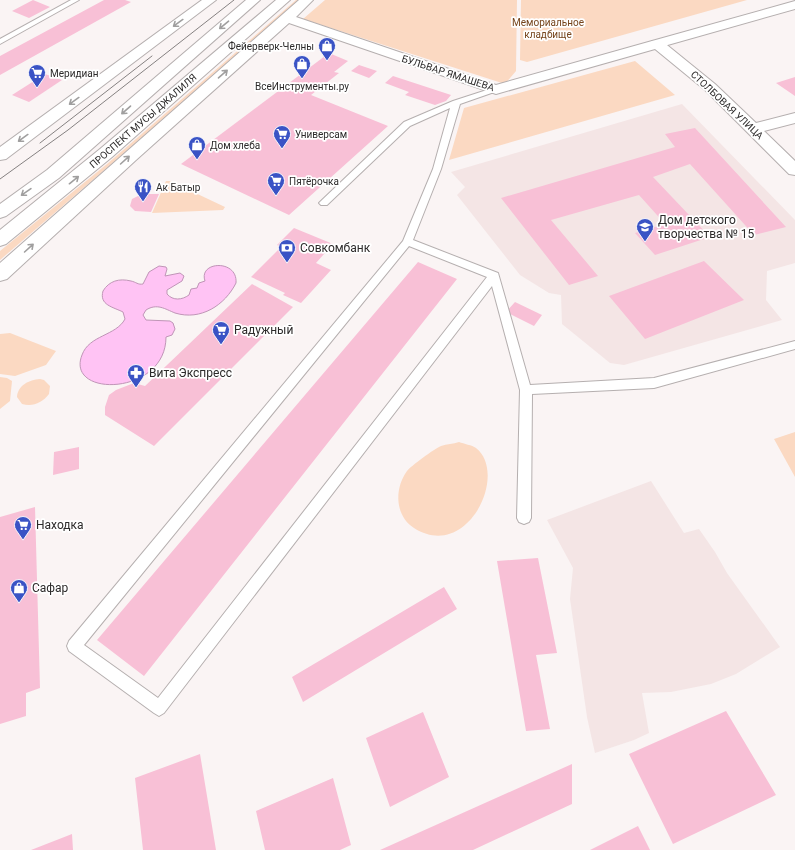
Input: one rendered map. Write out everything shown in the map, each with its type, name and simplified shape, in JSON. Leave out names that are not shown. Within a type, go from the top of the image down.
[{"type":"street","points":[[0,155],[210,0]]},
{"type":"street","name":"ПРОСПЕКТ МУСЫ ДЖАЛИЛЯ","points":[[0,212],[53,174],[254,0]]},
{"type":"street","name":"ПРОСПЕКТ МУСЫ ДЖАЛИЛЯ","points":[[0,240],[106,153],[284,0]]},
{"type":"street","points":[[0,274],[130,156],[307,0]]},
{"type":"street","name":"БУЛЬВАР ЯМАШЕВА","points":[[287,18],[496,90],[795,5]]},
{"type":"street","name":"СТОЛБОВАЯ УЛИЦА","points":[[657,44],[710,87],[795,170]]},
{"type":"street","points":[[752,129],[795,118]]},
{"type":"lane","points":[[56,0],[68,4]]},
{"type":"lane","points":[[0,42],[76,0]]},
{"type":"lane","points":[[324,203],[407,124],[496,90]]},
{"type":"lane","points":[[456,104],[437,169],[407,242],[74,646],[159,708],[494,276]]},
{"type":"lane","points":[[407,242],[494,276]]},
{"type":"lane","points":[[494,276],[526,390],[524,518]]},
{"type":"lane","points":[[526,390],[654,383],[795,345]]},
{"type":"shaded area","name":"Дом детского творчества № 15","points":[[682,104],[795,220],[795,263],[767,271],[766,300],[782,320],[624,365],[610,363],[562,324],[561,295],[549,293],[520,275],[457,195],[465,187],[451,172]]},
{"type":"shaded area","points":[[159,266],[166,267],[167,269],[165,276],[180,273],[184,276],[182,281],[167,290],[167,294],[175,299],[181,299],[189,295],[191,289],[197,288],[199,283],[205,281],[204,274],[212,267],[219,266],[231,270],[235,275],[236,283],[219,304],[203,313],[185,315],[157,307],[146,310],[143,315],[146,320],[170,321],[173,323],[175,329],[172,335],[166,337],[162,356],[150,371],[135,380],[118,384],[101,384],[88,379],[81,369],[82,355],[85,348],[96,339],[121,325],[125,319],[123,312],[111,307],[105,302],[102,296],[103,291],[108,285],[118,280],[127,280],[143,284],[149,272]]},
{"type":"shaded area","points":[[651,481],[684,533],[699,529],[727,573],[780,647],[736,674],[711,684],[671,692],[642,693],[649,733],[634,740],[595,753],[587,717],[570,599],[573,568],[547,520]]},
{"type":"green space","points":[[296,0],[302,0],[0,260],[0,251],[107,164]]},
{"type":"green space","points":[[325,0],[517,0],[516,71],[505,84],[303,19]]},
{"type":"green space","name":"Мемориальное кладбище","points":[[521,0],[747,0],[527,62],[520,60]]},
{"type":"green space","points":[[635,61],[675,95],[449,160],[464,108]]},
{"type":"green space","points":[[166,181],[170,181],[225,207],[223,210],[152,213]]},
{"type":"green space","points":[[10,333],[56,351],[46,365],[15,376],[0,374],[0,334]]},
{"type":"green space","points":[[0,377],[7,378],[12,381],[10,401],[0,409]]},
{"type":"green space","points":[[40,379],[44,380],[50,386],[49,394],[37,404],[22,404],[17,397],[19,389],[28,382]]},
{"type":"green space","points":[[795,432],[795,477],[774,439]]},
{"type":"green space","points":[[459,442],[476,448],[485,460],[488,476],[485,494],[477,510],[466,524],[451,534],[433,535],[414,528],[403,517],[398,502],[398,494],[403,478],[409,469],[433,450],[441,446]]},
{"type":"building","points":[[33,0],[50,7],[29,18],[12,11]]},
{"type":"building","points":[[104,0],[125,0],[131,2],[0,75],[0,56]]},
{"type":"building","name":"Универсам","points":[[329,53],[348,61],[334,72],[339,73],[311,95],[388,126],[289,215],[181,164]]},
{"type":"building","points":[[359,65],[377,71],[369,78],[351,71]]},
{"type":"building","points":[[45,74],[62,80],[29,102],[12,95]]},
{"type":"building","points":[[393,76],[451,95],[446,101],[435,105],[405,95],[409,92],[385,83]]},
{"type":"building","points":[[795,77],[795,96],[776,83]]},
{"type":"building","points":[[695,128],[786,227],[754,235],[690,164],[653,177],[710,237],[655,255],[635,233],[665,224],[639,195],[551,220],[598,276],[569,285],[501,198],[675,147],[665,134]]},
{"type":"building","name":"Ак Батыр","points":[[142,194],[159,194],[151,212],[135,211],[130,206],[132,199]]},
{"type":"building","points":[[294,228],[333,244],[316,263],[331,270],[301,303],[283,295],[285,293],[251,277],[281,247],[277,245]]},
{"type":"building","points":[[704,261],[744,300],[645,339],[609,296]]},
{"type":"building","points":[[418,262],[457,279],[144,676],[97,640]]},
{"type":"building","name":"Радужный","points":[[252,284],[293,307],[154,446],[105,415],[105,407],[109,395],[116,390],[134,383],[145,386]]},
{"type":"building","points":[[515,302],[542,315],[534,326],[506,312]]},
{"type":"building","points":[[79,447],[79,469],[53,475],[54,452]]},
{"type":"building","name":"Сафар","points":[[35,507],[40,688],[26,693],[26,716],[0,724],[0,517]]},
{"type":"building","points":[[538,558],[557,653],[536,655],[550,729],[526,731],[497,561]]},
{"type":"building","points":[[444,587],[457,609],[303,702],[292,677]]},
{"type":"building","points":[[726,711],[776,795],[673,844],[629,754]]},
{"type":"building","points":[[423,712],[449,777],[390,807],[366,738]]},
{"type":"building","points":[[200,754],[216,850],[143,850],[135,778]]},
{"type":"building","points":[[572,764],[572,804],[473,850],[380,850]]},
{"type":"building","points":[[333,778],[351,845],[340,850],[265,850],[256,811]]},
{"type":"building","points":[[638,826],[650,850],[590,850]]},
{"type":"building","points":[[72,834],[73,850],[31,850]]},
{"type":"tram line","points":[[0,179],[68,130],[234,0]]},
{"type":"tram line","points":[[40,143],[152,56]]},
{"type":"place","name":"Фейерверк-Челны","points":[[327,61]]},
{"type":"place","name":"ВсеИнструменты.ру","points":[[302,79]]},
{"type":"place","name":"Меридиан","points":[[37,88]]},
{"type":"place","name":"Универсам","points":[[282,149]]},
{"type":"place","name":"Дом хлеба","points":[[197,160]]},
{"type":"place","name":"Пятёрочка","points":[[276,196]]},
{"type":"place","name":"Ак Батыр","points":[[143,202]]},
{"type":"place","name":"Дом детского творчества № 15","points":[[645,242]]},
{"type":"place","name":"Совкомбанк","points":[[287,263]]},
{"type":"place","name":"Радужный","points":[[221,345]]},
{"type":"place","name":"Вита Экспресс","points":[[136,388]]},
{"type":"place","name":"Находка","points":[[23,540]]},
{"type":"place","name":"Сафар","points":[[19,603]]}]
